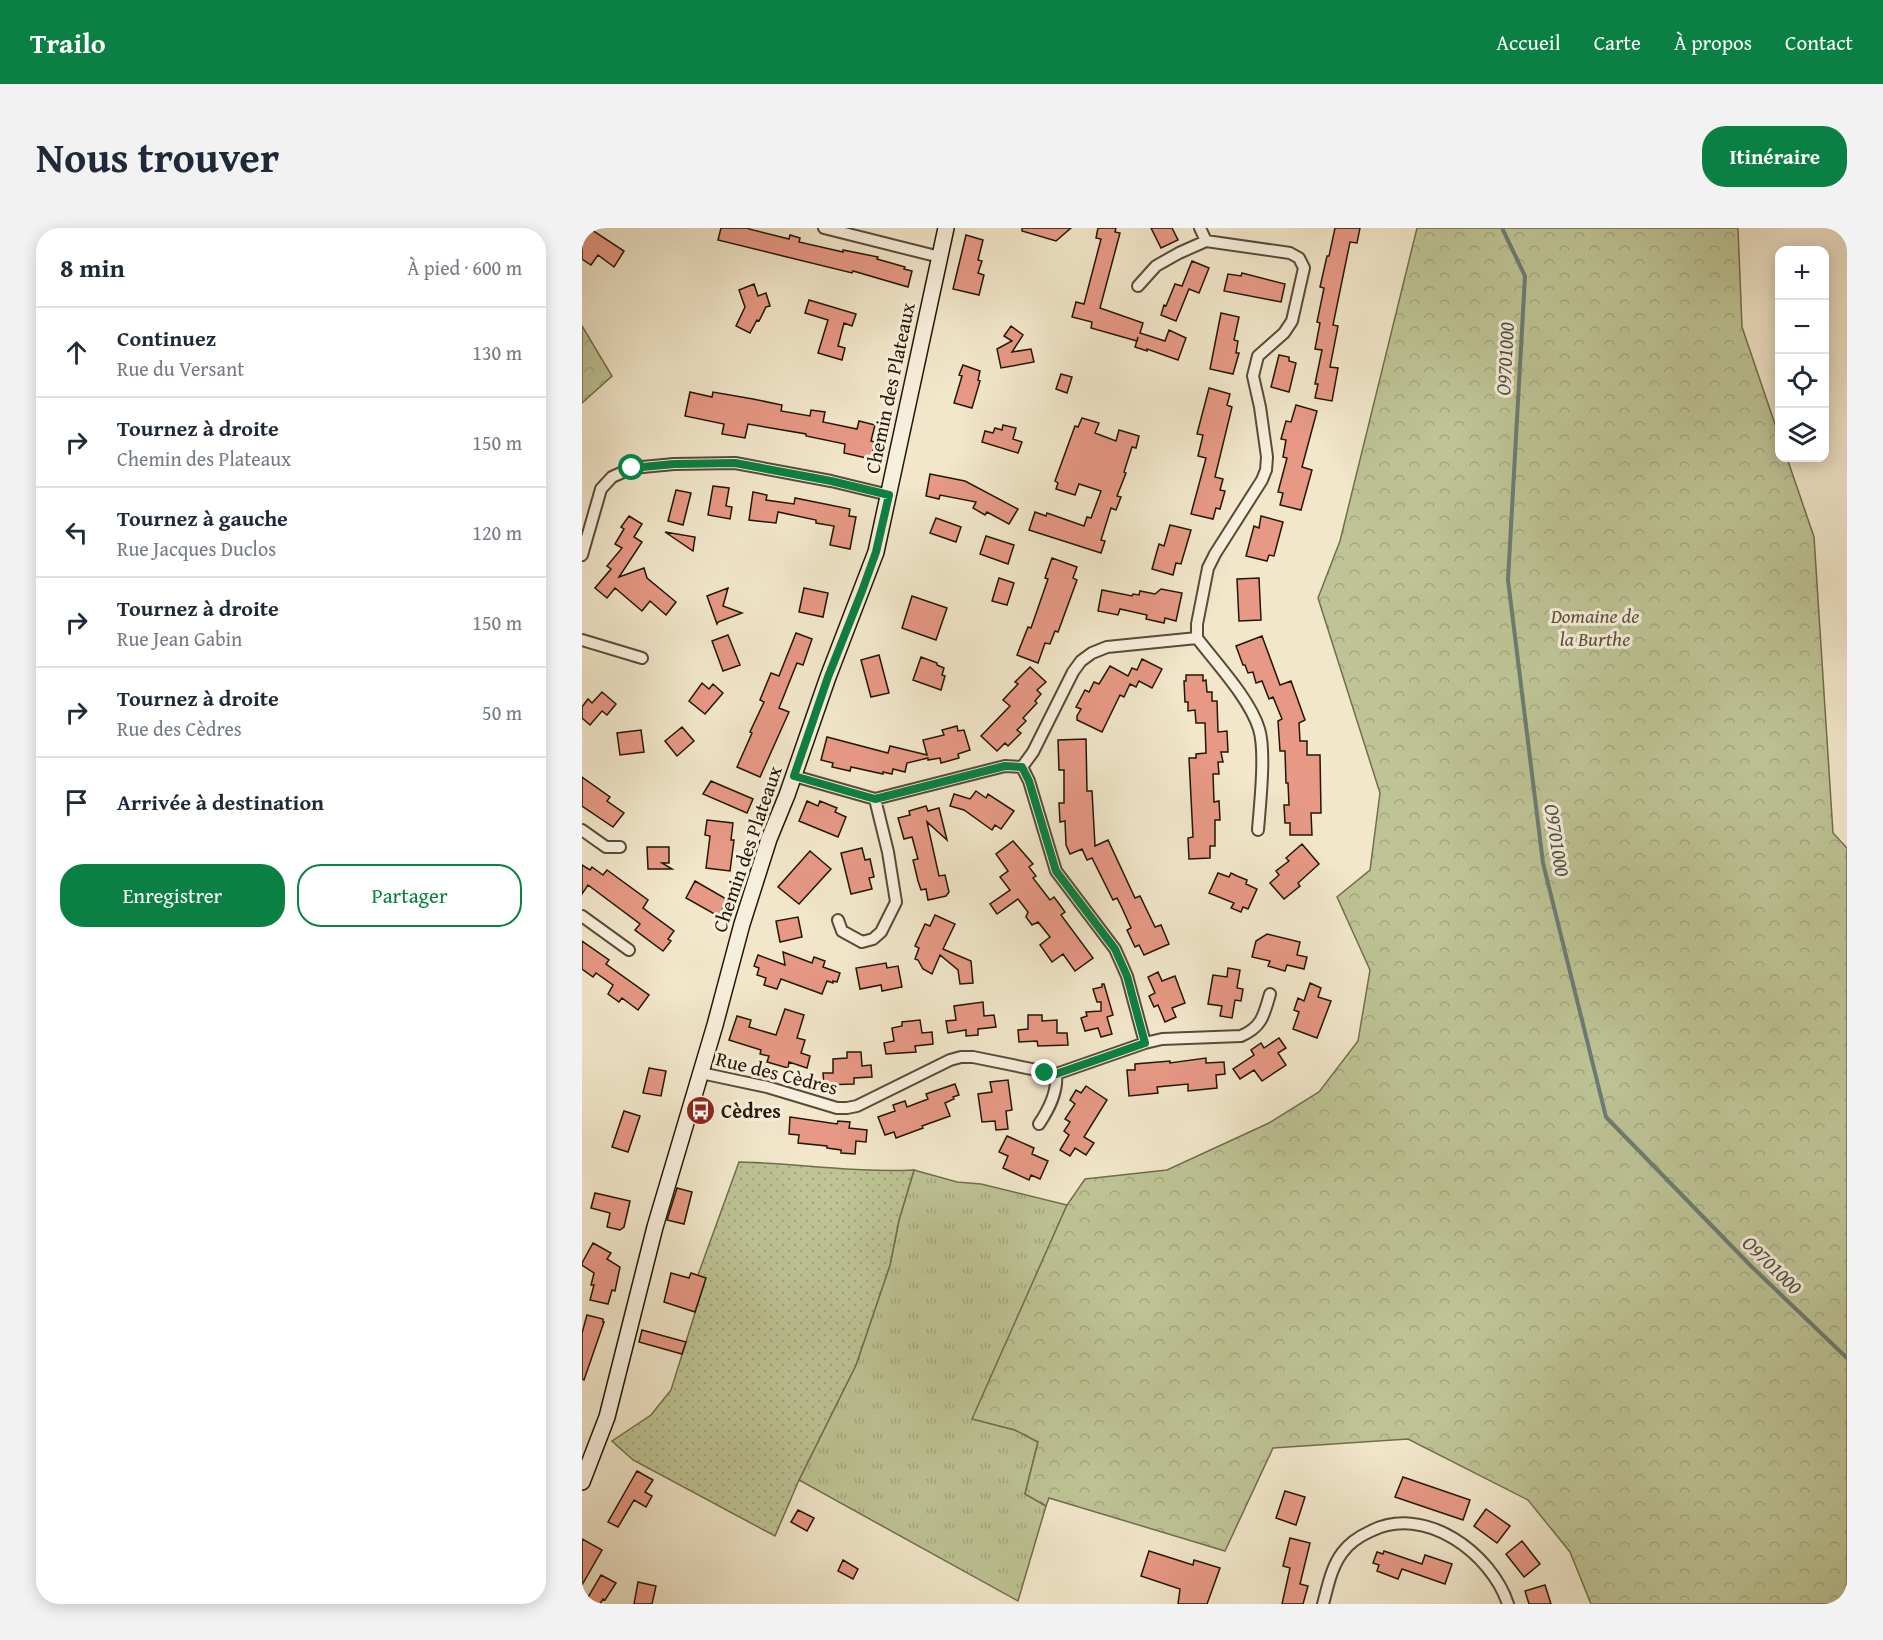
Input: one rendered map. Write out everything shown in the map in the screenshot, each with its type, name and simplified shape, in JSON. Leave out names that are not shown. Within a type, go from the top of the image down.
[{"type":"street","points":[[824,228],[940,257]]},
{"type":"street","name":"Chemin des Plateaux","points":[[582,1482],[607,1417],[655,1227],[742,924],[769,839],[873,562],[946,228]]},
{"type":"street","points":[[1200,228],[1206,241]]},
{"type":"street","points":[[1138,286],[1156,266],[1206,241],[1290,253],[1299,258],[1304,268],[1292,321],[1284,333],[1258,356],[1253,376],[1260,407],[1266,470],[1208,568],[1197,624],[1197,638],[1232,682],[1260,730],[1262,749],[1258,830]]},
{"type":"street","points":[[582,555],[601,489],[612,477],[632,468],[674,464],[735,463],[831,481],[889,495]]},
{"type":"street","points":[[1022,767],[1033,753],[1072,672],[1087,657],[1107,647],[1197,638]]},
{"type":"street","points":[[582,640],[642,658]]},
{"type":"street","points":[[794,776],[875,799],[1005,766],[1022,767]]},
{"type":"street","points":[[1022,767],[1029,781],[1056,871],[1115,949],[1122,962],[1145,1043]]},
{"type":"street","points":[[838,920],[842,931],[852,937],[862,942],[873,939],[881,933],[896,902],[888,852],[875,799]]},
{"type":"street","points":[[582,830],[606,847],[620,847]]},
{"type":"street","points":[[582,916],[630,950]]},
{"type":"street","points":[[1039,1124],[1050,1107],[1057,1081],[1056,1074],[1162,1039],[1240,1036],[1251,1032],[1258,1026],[1265,1012],[1270,994]]},
{"type":"street","name":"Rue des Cèdres","points":[[701,1073],[767,1087],[837,1108],[857,1106],[950,1060],[961,1057],[973,1057],[1056,1074]]},
{"type":"street","points":[[1323,1604],[1332,1569],[1343,1551],[1358,1538],[1381,1526],[1405,1523],[1435,1530],[1461,1543],[1479,1557],[1505,1594],[1508,1604]]},
{"type":"green space","name":"Domaine de la Burthe","points":[[1417,228],[1738,228],[1742,327],[1775,424],[1775,462],[1788,462],[1814,537],[1833,833],[1847,848],[1847,1604],[1591,1604],[1570,1552],[1528,1500],[1408,1439],[1273,1448],[1225,1551],[1049,1498],[1046,1506],[1025,1494],[1038,1442],[1015,1430],[972,1419],[1067,1205],[1085,1179],[1167,1170],[1269,1123],[1319,1092],[1358,1041],[1370,970],[1337,897],[1370,870],[1380,793],[1318,598],[1340,541]]},
{"type":"green space","points":[[582,326],[612,376],[582,403]]},
{"type":"green space","points":[[739,1162],[870,1170],[914,1170],[899,1220],[890,1265],[856,1365],[799,1480],[775,1536],[633,1460],[612,1441],[651,1415],[671,1390],[704,1284],[698,1275]]},
{"type":"green space","points":[[914,1170],[957,1182],[981,1184],[1067,1205],[973,1419],[1015,1430],[1038,1442],[1025,1494],[1046,1506],[1018,1601],[799,1480],[856,1365],[890,1265],[899,1220]]},
{"type":"building","points":[[582,228],[589,228],[624,251],[614,267],[598,255],[591,265],[582,259]]},
{"type":"building","points":[[721,228],[749,228],[789,239],[790,235],[800,238],[799,242],[878,257],[877,259],[912,271],[908,287],[853,271],[852,273],[718,240]]},
{"type":"building","points":[[1022,228],[1071,228],[1056,241],[1022,231]]},
{"type":"building","points":[[1098,228],[1116,228],[1115,232],[1120,233],[1100,308],[1143,323],[1140,333],[1165,341],[1169,330],[1186,338],[1178,360],[1135,347],[1137,341],[1091,328],[1092,322],[1072,317],[1076,302],[1084,304],[1101,239],[1096,238]]},
{"type":"building","points":[[1151,228],[1172,228],[1178,240],[1161,248]]},
{"type":"building","points":[[1335,228],[1360,228],[1357,243],[1350,242],[1333,325],[1338,326],[1330,367],[1338,368],[1332,401],[1315,398],[1318,384],[1315,384],[1322,350],[1315,349],[1320,323],[1317,322],[1324,288],[1320,287]]},
{"type":"building","points":[[966,235],[983,240],[978,260],[982,261],[978,273],[984,275],[979,295],[953,289]]},
{"type":"building","points":[[1192,261],[1209,268],[1199,293],[1189,289],[1176,321],[1161,315],[1175,284],[1182,286]]},
{"type":"building","points":[[1242,273],[1285,284],[1281,302],[1224,291],[1228,274],[1241,276]]},
{"type":"building","points":[[754,284],[758,296],[766,293],[770,306],[766,307],[750,333],[736,326],[745,307],[739,290]]},
{"type":"building","points":[[809,300],[856,314],[852,326],[844,323],[838,346],[845,348],[842,360],[818,353],[828,320],[805,313]]},
{"type":"building","points":[[1221,313],[1239,317],[1234,340],[1238,341],[1236,353],[1239,353],[1233,374],[1210,369]]},
{"type":"building","points":[[1011,326],[1023,335],[1012,352],[1031,349],[1034,362],[1001,368],[997,349],[1012,341],[1004,336]]},
{"type":"building","points":[[1279,355],[1289,357],[1289,361],[1296,363],[1289,392],[1271,387]]},
{"type":"building","points":[[963,365],[980,371],[978,380],[980,381],[972,408],[954,403]]},
{"type":"building","points":[[1061,374],[1072,377],[1067,393],[1056,389]]},
{"type":"building","points":[[1209,388],[1230,394],[1227,405],[1232,407],[1215,477],[1223,479],[1220,490],[1225,491],[1220,509],[1216,508],[1213,519],[1191,514],[1206,458],[1198,456],[1203,435],[1197,434]]},
{"type":"building","points":[[690,392],[712,397],[713,392],[753,399],[782,405],[781,411],[810,416],[811,410],[825,412],[823,422],[857,429],[859,421],[875,425],[871,441],[875,442],[871,459],[844,453],[845,444],[806,436],[806,434],[748,424],[745,438],[722,434],[724,424],[685,416]]},
{"type":"building","points":[[1296,405],[1317,411],[1302,467],[1312,470],[1301,510],[1280,505],[1283,493],[1278,492],[1287,458],[1283,457],[1286,440],[1281,439],[1286,421],[1291,422]]},
{"type":"building","points":[[1082,418],[1099,423],[1095,433],[1116,441],[1119,430],[1139,436],[1136,448],[1132,447],[1124,472],[1126,473],[1117,496],[1121,497],[1116,510],[1111,508],[1101,540],[1105,541],[1101,553],[1029,530],[1035,512],[1046,516],[1047,513],[1084,526],[1087,517],[1091,518],[1101,491],[1079,484],[1075,495],[1056,489],[1058,483],[1055,481],[1075,426],[1078,427]]},
{"type":"building","points":[[1003,425],[1016,428],[1013,439],[1022,442],[1018,453],[982,442],[985,431],[993,433],[995,428],[1002,430]]},
{"type":"building","points":[[930,474],[965,481],[1018,509],[1009,524],[987,512],[985,515],[973,508],[976,502],[940,495],[939,499],[926,496]]},
{"type":"building","points":[[713,486],[729,488],[726,506],[732,507],[730,519],[708,515]]},
{"type":"building","points":[[676,490],[691,493],[683,525],[668,521]]},
{"type":"building","points":[[753,492],[767,495],[766,500],[794,504],[795,498],[850,509],[849,516],[856,517],[850,549],[830,545],[834,526],[816,523],[816,520],[778,512],[776,523],[749,520]]},
{"type":"building","points":[[629,516],[642,524],[634,537],[642,542],[619,577],[644,568],[647,578],[676,602],[666,615],[650,601],[642,611],[615,588],[607,598],[595,588],[611,569],[607,566],[622,548],[615,544],[624,529],[621,527]]},
{"type":"building","points":[[1261,516],[1283,522],[1274,556],[1269,555],[1267,561],[1246,556],[1254,526],[1259,528]]},
{"type":"building","points":[[936,518],[961,527],[956,542],[930,533]]},
{"type":"building","points":[[1170,525],[1191,530],[1181,564],[1176,563],[1173,575],[1152,569],[1159,544],[1164,546]]},
{"type":"building","points":[[665,532],[695,537],[693,551]]},
{"type":"building","points":[[986,536],[1014,545],[1008,564],[980,554]]},
{"type":"building","points":[[1052,558],[1077,567],[1073,578],[1077,580],[1058,632],[1055,631],[1050,644],[1045,643],[1038,663],[1017,655],[1028,627],[1031,628],[1048,579],[1045,578]]},
{"type":"building","points":[[999,578],[1014,583],[1007,605],[992,601]]},
{"type":"building","points":[[1259,578],[1261,620],[1239,621],[1237,579]]},
{"type":"building","points":[[728,588],[723,606],[742,613],[717,624],[707,596]]},
{"type":"building","points":[[804,588],[828,593],[823,617],[799,612]]},
{"type":"building","points":[[1161,589],[1182,593],[1176,621],[1165,618],[1164,623],[1146,619],[1147,615],[1120,609],[1118,615],[1098,611],[1102,590],[1132,596],[1133,594],[1139,595],[1140,591],[1155,594]]},
{"type":"building","points":[[912,596],[947,608],[936,640],[902,628]]},
{"type":"building","points":[[796,633],[812,639],[803,665],[797,663],[779,708],[789,712],[760,777],[737,767],[764,702],[760,700],[771,673],[779,676]]},
{"type":"building","points":[[728,635],[740,665],[723,671],[712,641]]},
{"type":"building","points":[[1262,636],[1280,685],[1291,681],[1305,720],[1299,723],[1300,741],[1307,741],[1307,755],[1320,755],[1321,813],[1311,813],[1312,835],[1290,835],[1290,823],[1285,823],[1284,805],[1289,805],[1285,751],[1280,751],[1278,721],[1282,719],[1273,697],[1269,699],[1262,681],[1256,683],[1253,672],[1248,673],[1236,646]]},
{"type":"building","points":[[879,655],[889,693],[871,697],[861,660]]},
{"type":"building","points":[[921,657],[944,668],[942,675],[945,676],[941,690],[913,680]]},
{"type":"building","points":[[1142,659],[1162,669],[1152,688],[1139,681],[1136,687],[1130,684],[1124,697],[1120,695],[1102,732],[1077,720],[1081,709],[1076,707],[1085,690],[1089,692],[1094,682],[1099,684],[1110,666],[1128,676],[1132,668],[1137,670]]},
{"type":"building","points":[[1030,667],[1046,682],[1037,690],[1041,694],[1035,701],[1037,703],[1023,718],[1026,721],[1017,730],[1021,733],[1008,746],[1005,743],[997,751],[981,736],[1010,706],[1003,700],[1018,684],[1015,682]]},
{"type":"building","points":[[1186,675],[1203,675],[1207,692],[1212,692],[1212,701],[1217,701],[1218,732],[1227,731],[1228,752],[1221,752],[1223,762],[1218,762],[1219,774],[1213,774],[1214,802],[1219,801],[1220,820],[1215,820],[1215,846],[1210,846],[1210,858],[1189,859],[1188,838],[1193,837],[1189,758],[1196,758],[1196,754],[1206,753],[1205,723],[1196,723],[1195,710],[1188,711],[1188,702],[1185,702]]},
{"type":"building","points":[[702,683],[709,689],[713,684],[723,693],[705,714],[689,701]]},
{"type":"building","points":[[602,692],[616,704],[607,715],[602,711],[590,725],[582,718],[582,707],[588,699],[592,703]]},
{"type":"building","points":[[957,726],[958,731],[964,730],[970,750],[958,754],[959,758],[941,763],[940,758],[928,760],[928,758],[907,763],[905,772],[893,769],[892,774],[883,772],[883,774],[851,767],[850,771],[832,767],[833,763],[821,760],[827,737],[888,753],[890,746],[927,755],[923,740],[944,735],[942,730]]},
{"type":"building","points":[[682,727],[694,741],[677,756],[665,741]]},
{"type":"building","points":[[641,730],[644,752],[620,755],[617,733]]},
{"type":"building","points":[[1086,739],[1087,791],[1092,791],[1095,846],[1108,840],[1135,898],[1140,896],[1155,927],[1161,925],[1169,944],[1144,955],[1139,945],[1135,947],[1127,930],[1131,928],[1122,908],[1117,898],[1113,900],[1092,858],[1087,860],[1082,849],[1070,854],[1066,845],[1065,821],[1060,822],[1059,803],[1064,803],[1064,770],[1059,770],[1058,740]]},
{"type":"building","points":[[582,777],[610,797],[607,801],[624,813],[613,827],[582,806]]},
{"type":"building","points":[[711,781],[753,799],[747,813],[703,794]]},
{"type":"building","points":[[976,791],[986,798],[988,794],[1014,811],[1001,829],[995,825],[992,830],[964,810],[950,806],[954,794],[970,799]]},
{"type":"building","points":[[807,801],[818,806],[820,801],[837,808],[835,812],[846,817],[838,837],[799,821]]},
{"type":"building","points":[[926,806],[928,811],[939,808],[947,840],[927,822],[939,876],[945,875],[949,892],[946,896],[928,900],[926,889],[921,890],[918,881],[913,860],[918,859],[912,837],[904,839],[898,818],[910,815],[909,811]]},
{"type":"building","points":[[707,820],[733,823],[731,840],[734,840],[730,871],[706,868],[710,836],[705,835]]},
{"type":"building","points":[[1013,841],[1033,864],[1029,867],[1036,876],[1033,878],[1050,900],[1054,897],[1060,905],[1065,912],[1061,915],[1093,958],[1075,971],[1063,954],[1052,962],[1040,945],[1050,937],[1038,922],[1032,925],[1026,917],[1028,912],[1018,899],[997,914],[990,904],[1010,890],[1000,877],[1008,871],[996,854]]},
{"type":"building","points":[[1302,844],[1319,864],[1298,883],[1300,886],[1284,899],[1270,883],[1279,875],[1276,871],[1289,861],[1286,858]]},
{"type":"building","points":[[647,847],[669,847],[669,863],[662,863],[672,869],[648,869]]},
{"type":"building","points":[[862,848],[865,860],[870,859],[874,877],[869,878],[872,889],[851,894],[841,853]]},
{"type":"building","points":[[810,851],[831,869],[799,904],[778,887]]},
{"type":"building","points":[[582,865],[590,870],[592,867],[603,875],[607,870],[648,900],[643,908],[674,931],[668,939],[671,941],[663,951],[635,930],[640,924],[588,885],[582,894]]},
{"type":"building","points":[[1218,873],[1229,877],[1231,873],[1247,880],[1246,884],[1257,889],[1248,909],[1243,907],[1241,912],[1231,908],[1234,903],[1209,893]]},
{"type":"building","points":[[695,881],[728,900],[718,916],[686,898]]},
{"type":"building","points":[[935,915],[955,924],[943,949],[971,961],[973,983],[960,984],[958,970],[940,955],[932,974],[923,969],[915,959],[919,948],[915,946],[925,924],[930,926]]},
{"type":"building","points":[[798,917],[802,937],[780,942],[776,921]]},
{"type":"building","points":[[1267,934],[1300,942],[1297,955],[1307,957],[1304,969],[1287,965],[1285,971],[1268,966],[1270,961],[1252,957],[1256,941]]},
{"type":"building","points":[[582,941],[609,960],[606,964],[649,995],[638,1010],[622,998],[619,1002],[608,994],[613,985],[596,973],[593,977],[582,969]]},
{"type":"building","points":[[783,952],[812,963],[814,957],[825,961],[823,967],[840,973],[837,982],[827,981],[822,994],[781,979],[777,989],[764,985],[766,978],[757,975],[759,968],[754,966],[758,955],[785,965]]},
{"type":"building","points":[[886,963],[887,968],[898,966],[902,987],[882,991],[881,985],[860,989],[856,968]]},
{"type":"building","points":[[1228,968],[1240,970],[1237,988],[1243,989],[1241,1001],[1235,1000],[1232,1018],[1220,1016],[1222,1006],[1208,1004],[1213,975],[1227,977]]},
{"type":"building","points":[[1158,972],[1162,981],[1175,976],[1185,1003],[1172,1008],[1176,1017],[1165,1022],[1158,1005],[1154,1007],[1149,996],[1155,993],[1148,977]]},
{"type":"building","points":[[1310,983],[1321,988],[1318,997],[1331,1001],[1317,1038],[1293,1029],[1299,1012],[1294,1010],[1298,998],[1304,1001]]},
{"type":"building","points":[[1104,984],[1113,1015],[1107,1017],[1112,1034],[1101,1037],[1098,1028],[1085,1031],[1081,1018],[1087,1016],[1086,1012],[1101,1011],[1101,1002],[1097,1002],[1093,989],[1102,987]]},
{"type":"building","points":[[983,1002],[984,1016],[994,1015],[996,1027],[978,1029],[978,1035],[966,1036],[966,1030],[948,1033],[946,1021],[956,1020],[954,1006]]},
{"type":"building","points":[[785,1009],[804,1015],[797,1038],[805,1040],[801,1053],[810,1056],[807,1068],[789,1062],[788,1068],[767,1062],[769,1056],[760,1054],[761,1050],[729,1040],[737,1016],[751,1020],[749,1027],[776,1035]]},
{"type":"building","points":[[1028,1015],[1042,1015],[1042,1021],[1057,1020],[1057,1033],[1067,1033],[1068,1045],[1038,1046],[1037,1041],[1019,1042],[1018,1030],[1028,1029]]},
{"type":"building","points":[[920,1020],[922,1033],[932,1032],[933,1044],[915,1046],[916,1052],[886,1054],[884,1043],[894,1041],[892,1028],[902,1026],[902,1022]]},
{"type":"building","points":[[1279,1038],[1286,1048],[1278,1053],[1286,1065],[1262,1081],[1254,1070],[1240,1079],[1233,1069],[1254,1055],[1251,1050],[1261,1043],[1264,1048]]},
{"type":"building","points":[[847,1052],[861,1052],[862,1066],[871,1065],[872,1077],[854,1078],[854,1084],[824,1085],[823,1073],[833,1073],[833,1059],[847,1058]]},
{"type":"building","points":[[1206,1058],[1206,1063],[1224,1062],[1225,1074],[1216,1075],[1217,1088],[1188,1091],[1188,1084],[1157,1087],[1158,1093],[1129,1096],[1127,1070],[1135,1070],[1135,1064],[1170,1061],[1170,1063]]},
{"type":"building","points":[[649,1068],[666,1071],[661,1096],[643,1093]]},
{"type":"building","points":[[1008,1080],[1012,1110],[1006,1111],[1008,1129],[996,1130],[995,1121],[982,1122],[978,1094],[992,1092],[990,1082]]},
{"type":"building","points":[[955,1084],[959,1095],[945,1103],[950,1116],[896,1138],[894,1132],[885,1135],[878,1117],[895,1111],[893,1105],[905,1101],[907,1107],[928,1099],[926,1094]]},
{"type":"building","points":[[1086,1086],[1107,1100],[1084,1137],[1094,1143],[1086,1155],[1075,1148],[1070,1156],[1060,1150],[1069,1135],[1064,1131],[1070,1122],[1065,1119],[1075,1104],[1070,1100],[1076,1090],[1081,1093]]},
{"type":"building","points":[[624,1111],[640,1116],[628,1152],[612,1147]]},
{"type":"building","points":[[790,1117],[837,1124],[838,1121],[850,1122],[849,1128],[867,1130],[866,1142],[856,1141],[855,1154],[841,1153],[841,1150],[827,1148],[827,1146],[798,1143],[799,1135],[789,1134]]},
{"type":"building","points":[[1007,1136],[1034,1148],[1032,1154],[1048,1161],[1040,1179],[1031,1175],[1029,1180],[1003,1168],[1008,1156],[999,1152]]},
{"type":"building","points":[[677,1188],[692,1192],[684,1224],[667,1220]]},
{"type":"building","points":[[595,1193],[630,1201],[624,1227],[620,1230],[607,1227],[610,1213],[591,1208]]},
{"type":"building","points":[[593,1243],[611,1253],[607,1259],[620,1267],[615,1291],[612,1290],[608,1304],[590,1300],[594,1273],[582,1263]]},
{"type":"building","points":[[671,1273],[689,1278],[691,1273],[706,1278],[695,1312],[664,1302]]},
{"type":"building","points":[[587,1315],[603,1319],[604,1322],[584,1380],[582,1379],[582,1333]]},
{"type":"building","points":[[642,1330],[686,1342],[682,1354],[639,1342]]},
{"type":"building","points":[[637,1471],[653,1480],[645,1492],[652,1496],[646,1507],[634,1500],[618,1527],[608,1522]]},
{"type":"building","points":[[1403,1477],[1470,1500],[1463,1520],[1395,1497]]},
{"type":"building","points":[[1285,1491],[1305,1497],[1296,1525],[1276,1518]]},
{"type":"building","points":[[1486,1509],[1510,1526],[1497,1543],[1474,1526]]},
{"type":"building","points":[[798,1510],[814,1518],[807,1531],[791,1522]]},
{"type":"building","points":[[1290,1538],[1310,1543],[1300,1584],[1308,1586],[1303,1604],[1282,1604],[1290,1568],[1283,1566]]},
{"type":"building","points":[[582,1539],[602,1550],[582,1585]]},
{"type":"building","points":[[1522,1541],[1540,1564],[1524,1577],[1506,1554]]},
{"type":"building","points":[[1149,1551],[1193,1565],[1194,1560],[1220,1568],[1207,1604],[1178,1604],[1180,1589],[1141,1576]]},
{"type":"building","points":[[1384,1551],[1422,1564],[1425,1555],[1452,1564],[1445,1584],[1402,1569],[1398,1579],[1377,1571],[1379,1565],[1373,1563],[1377,1552],[1383,1554]]},
{"type":"building","points":[[843,1560],[858,1569],[853,1579],[838,1571]]},
{"type":"building","points":[[601,1575],[616,1583],[600,1604],[584,1604]]},
{"type":"building","points":[[638,1582],[656,1586],[652,1604],[634,1604]]},
{"type":"building","points":[[1545,1585],[1551,1604],[1529,1604],[1525,1591]]},
{"type":"waterway","name":"O9701000","points":[[1502,228],[1525,276],[1508,580],[1543,863],[1606,1117],[1751,1266],[1847,1358]]},
{"type":"place","name":"Cèdres","points":[[700,1111]]},
{"type":"route","points":[[632,468],[674,464],[735,463],[831,481],[889,495],[876,552],[828,677],[794,776],[875,799],[1005,766],[1022,767],[1029,781],[1056,871],[1115,949],[1122,962],[1145,1043],[1056,1074],[1045,1073]]}]
